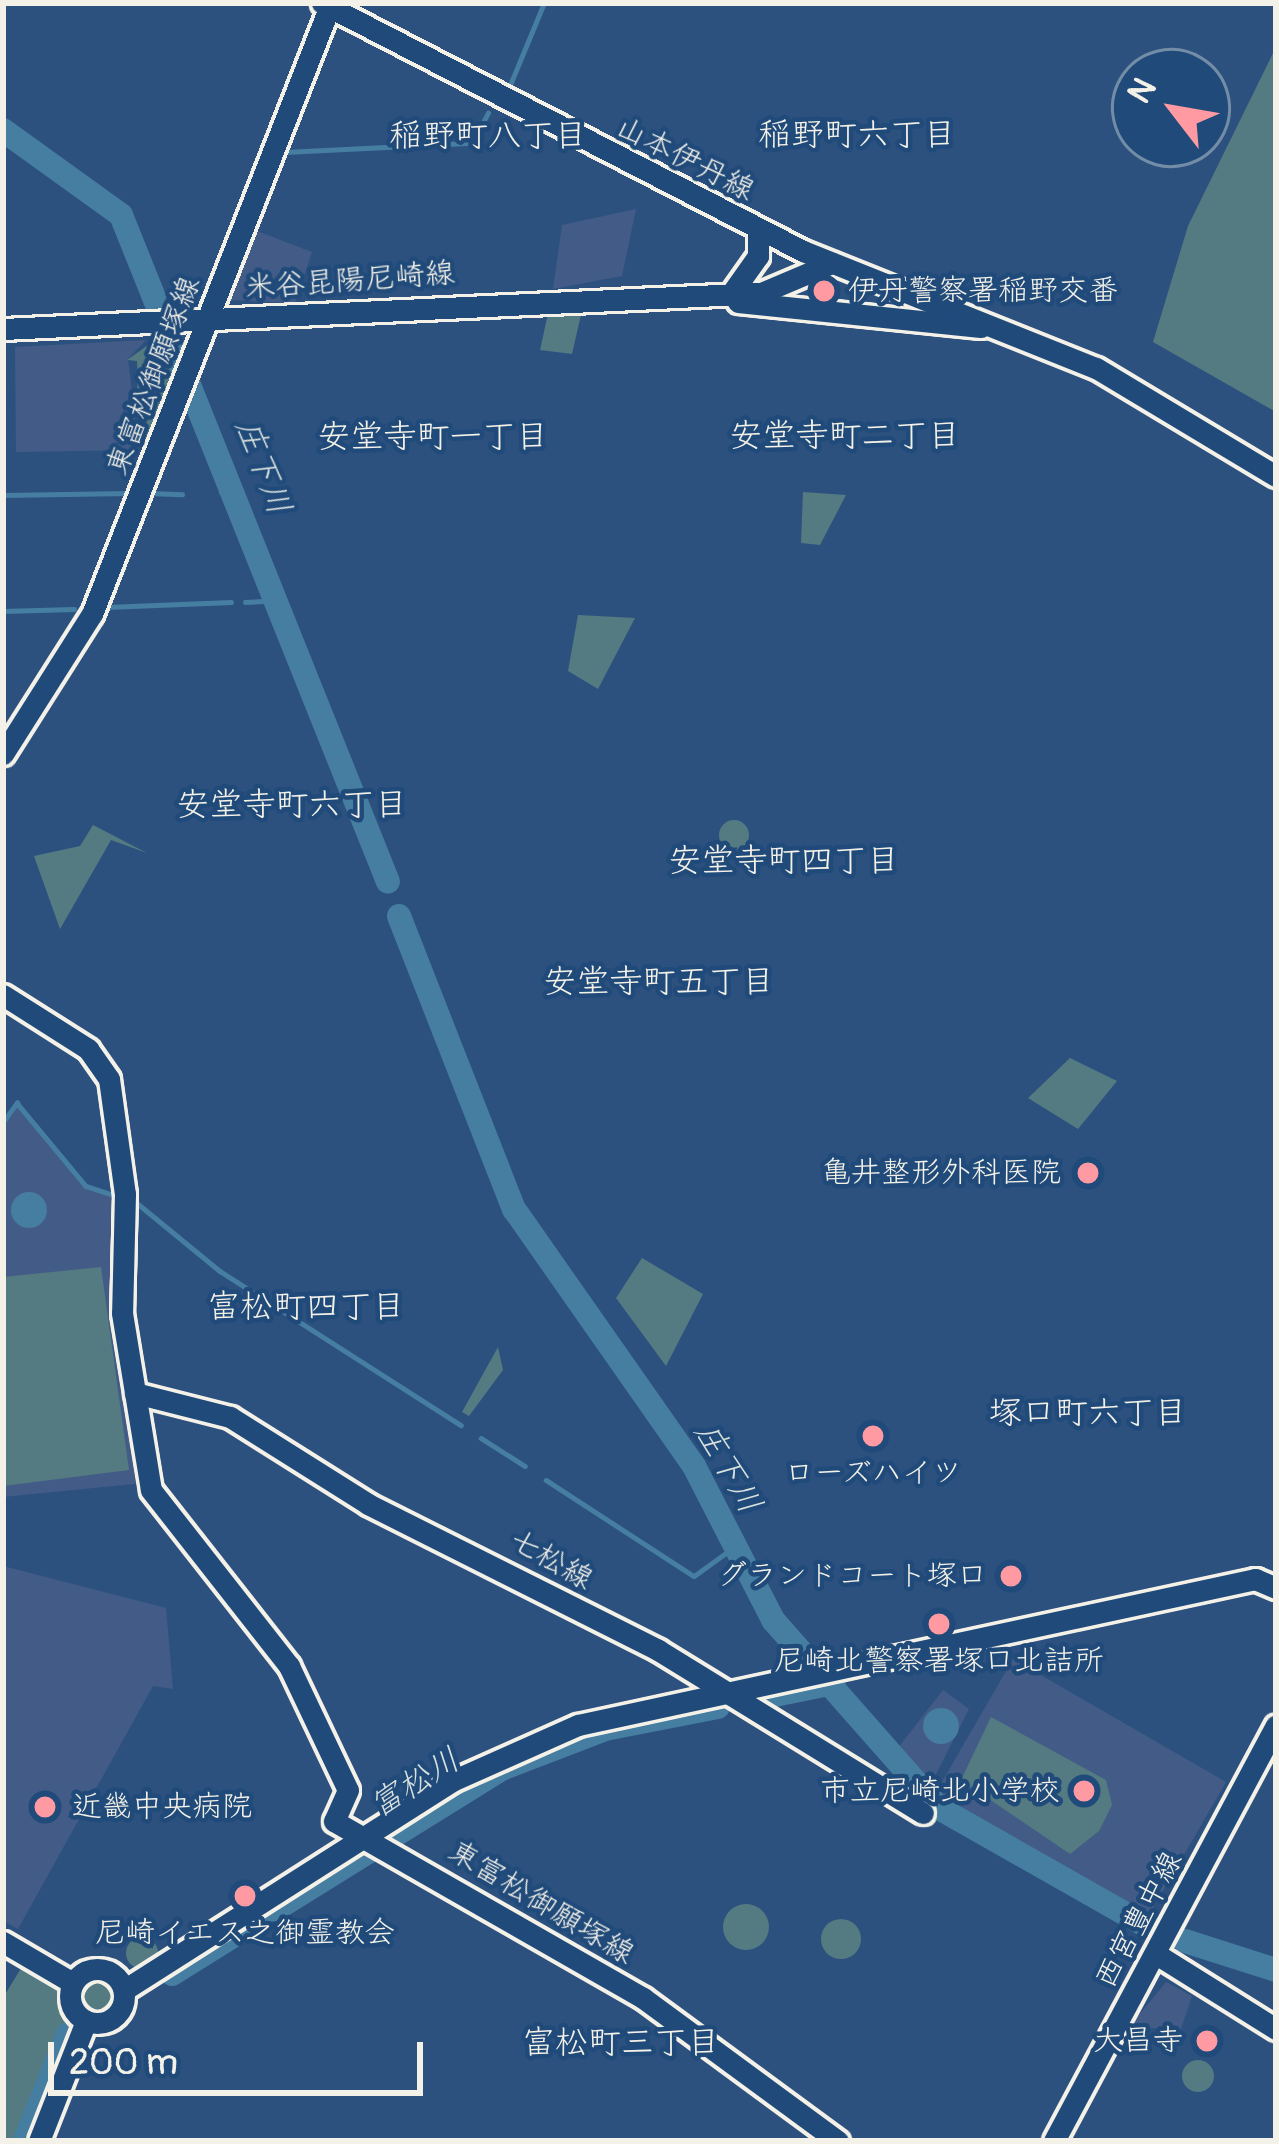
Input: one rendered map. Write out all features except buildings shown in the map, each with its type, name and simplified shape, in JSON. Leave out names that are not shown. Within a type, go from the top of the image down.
[{"type":"main road","name":"山本伊丹線","points":[[327,4],[832,263]]},
{"type":"main road","name":"東富松御願塚線","points":[[3,754],[92,614],[189,375],[327,4]]},
{"type":"main road","points":[[731,294],[758,256],[758,229]]},
{"type":"main road","name":"米谷昆陽尼崎線","points":[[3,329],[731,294],[832,263],[1096,368],[1276,476]]},
{"type":"main road","name":"米谷昆陽尼崎線","points":[[700,296],[1000,328]]},
{"type":"main road","name":"東富松御願塚線","points":[[3,995],[88,1049],[109,1079],[124,1197],[122,1313],[151,1490],[290,1666],[348,1790],[334,1821],[370,1835],[643,1999],[838,2141]]},
{"type":"main road","name":"七松線","points":[[135,1393],[230,1417],[375,1508],[496,1561],[923,1813]]},
{"type":"main road","points":[[73,1983],[73,2009],[86,2021],[114,2018],[124,1990],[370,1835],[547,1737],[725,1692],[1255,1579],[1276,1588]]},
{"type":"main road","name":"西宮豊中線","points":[[1056,2140],[1276,1726]]},
{"type":"main road","points":[[3,1942],[73,1983]]},
{"type":"main road","points":[[1156,1954],[1276,2029]]},
{"type":"main road","points":[[73,1983],[102,1970],[124,1990]]},
{"type":"main road","points":[[39,2141],[86,2021]]},
{"type":"shaded area","points":[[636,209],[622,276],[553,289],[562,225]]},
{"type":"shaded area","points":[[254,230],[312,252],[295,303],[228,300]]},
{"type":"shaded area","points":[[146,340],[128,359],[139,450],[16,452],[15,347]]},
{"type":"shaded area","points":[[18,1107],[79,1182],[120,1200],[144,1483],[3,1497],[3,1126]]},
{"type":"shaded area","points":[[29,1192],[42,1197],[47,1210],[42,1223],[29,1228],[16,1223],[11,1210],[16,1197]]},
{"type":"shaded area","name":"近畿中央病院","points":[[3,1566],[166,1608],[173,1689],[153,1686],[18,1929],[3,1921]]},
{"type":"shaded area","name":"市立尼崎北小学校","points":[[1013,1659],[1226,1782],[1149,1915],[936,1792]]},
{"type":"shaded area","name":"市立尼崎北小学校","points":[[943,1690],[969,1709],[931,1784],[898,1748]]},
{"type":"shaded area","points":[[941,1708],[954,1713],[959,1726],[954,1739],[941,1744],[928,1739],[923,1726],[928,1713]]},
{"type":"shaded area","points":[[1166,1982],[1192,1996],[1180,2032],[1131,2025]]},
{"type":"green space","points":[[1276,47],[1276,412],[1153,342],[1188,226],[1217,168],[1231,168],[1231,139]]},
{"type":"green space","points":[[583,306],[572,354],[540,350],[549,309]]},
{"type":"green space","points":[[158,338],[174,375],[152,438],[138,438],[137,361],[127,360]]},
{"type":"green space","points":[[803,492],[846,495],[820,545],[801,543]]},
{"type":"green space","points":[[578,615],[635,618],[598,689],[568,671]]},
{"type":"green space","points":[[734,820],[745,824],[749,835],[745,846],[734,850],[723,846],[719,835],[723,824]]},
{"type":"green space","points":[[93,825],[147,853],[111,840],[60,929],[34,856],[80,846]]},
{"type":"green space","points":[[1070,1058],[1117,1081],[1078,1129],[1028,1098]]},
{"type":"green space","points":[[642,1258],[703,1294],[666,1366],[616,1298]]},
{"type":"green space","points":[[101,1267],[129,1470],[3,1486],[3,1277]]},
{"type":"green space","points":[[498,1347],[503,1370],[469,1416],[462,1412]]},
{"type":"green space","points":[[991,1717],[1106,1780],[1112,1805],[1099,1831],[1070,1854],[961,1780]]},
{"type":"green space","points":[[746,1904],[762,1911],[769,1927],[762,1943],[746,1950],[730,1943],[723,1927],[730,1911]]},
{"type":"green space","points":[[841,1919],[855,1925],[861,1939],[855,1953],[841,1959],[827,1953],[821,1939],[827,1925]]},
{"type":"green space","points":[[142,1937],[153,1942],[158,1953],[153,1964],[142,1969],[131,1964],[126,1953],[131,1942]]},
{"type":"green space","points":[[23,1965],[59,1983],[74,2024],[29,2141],[3,2141],[3,1998]]},
{"type":"green space","points":[[97,1977],[111,1983],[117,1997],[111,2011],[97,2017],[83,2011],[77,1997],[83,1983]]},
{"type":"green space","points":[[1198,2060],[1209,2065],[1214,2076],[1209,2087],[1198,2092],[1187,2087],[1182,2076],[1187,2065]]},
{"type":"waterway","points":[[510,85],[544,3]]},
{"type":"waterway","points":[[285,152],[472,143],[488,113]]},
{"type":"waterway","name":"庄下川","points":[[3,130],[121,215],[388,882]]},
{"type":"waterway","points":[[3,495],[129,493]]},
{"type":"waterway","points":[[149,493],[182,494]]},
{"type":"waterway","name":"庄下川","points":[[230,493],[237,493]]},
{"type":"waterway","points":[[245,602],[280,600]]},
{"type":"waterway","points":[[107,607],[231,602]]},
{"type":"waterway","points":[[3,611],[74,609]]},
{"type":"waterway","name":"庄下川","points":[[399,916],[514,1209],[694,1466],[773,1620],[939,1808],[1150,1928]]},
{"type":"waterway","points":[[3,1122],[17,1103],[86,1186],[120,1197]]},
{"type":"waterway","points":[[131,1198],[220,1271],[461,1425]]},
{"type":"waterway","points":[[481,1438],[525,1466]]},
{"type":"waterway","points":[[546,1480],[694,1576],[734,1547]]},
{"type":"waterway","name":"富松川","points":[[765,1697],[834,1683]]},
{"type":"waterway","name":"富松川","points":[[172,1974],[501,1769],[605,1729],[718,1707]]},
{"type":"waterway","name":"庄下川","points":[[1185,1941],[1276,1970]]},
{"type":"waterway","name":"富松川","points":[[25,2141],[68,2034]]},
{"type":"place","name":"伊丹警察署稲野交番","points":[[824,291]]},
{"type":"place","name":"亀井整形外科医院","points":[[1088,1173]]},
{"type":"place","name":"ローズハイツ","points":[[873,1436]]},
{"type":"place","name":"グランドコート塚口","points":[[1011,1576]]},
{"type":"place","name":"尼崎北警察署塚口北詰所","points":[[939,1624]]},
{"type":"place","name":"市立尼崎北小学校","points":[[1084,1791]]},
{"type":"place","name":"近畿中央病院","points":[[45,1807]]},
{"type":"place","name":"尼崎イエス之御霊教会","points":[[245,1896]]},
{"type":"place","name":"大昌寺","points":[[1207,2041]]},
{"type":"district","name":"稲野町六丁目","points":[[857,135]]},
{"type":"district","name":"稲野町八丁目","points":[[488,136]]},
{"type":"district","name":"安堂寺町二丁目","points":[[845,436]]},
{"type":"district","name":"安堂寺町一丁目","points":[[433,437]]},
{"type":"district","name":"安堂寺町六丁目","points":[[292,805]]},
{"type":"district","name":"安堂寺町四丁目","points":[[784,861]]},
{"type":"district","name":"安堂寺町五丁目","points":[[659,982]]},
{"type":"district","name":"富松町四丁目","points":[[306,1307]]},
{"type":"district","name":"塚口町六丁目","points":[[1088,1413]]},
{"type":"district","name":"富松町三丁目","points":[[621,2043]]}]
